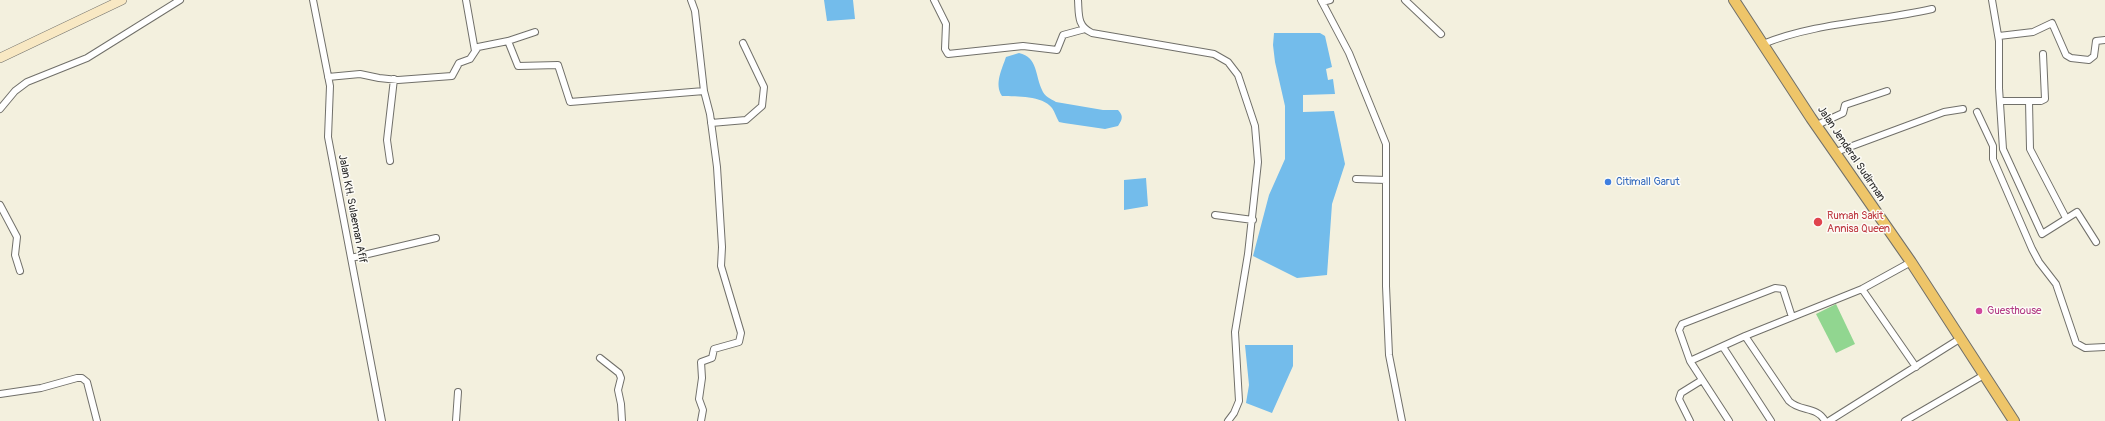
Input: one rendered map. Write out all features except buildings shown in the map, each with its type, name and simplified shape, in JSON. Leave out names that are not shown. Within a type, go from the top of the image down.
[{"type":"main road","points":[[0,58],[122,0]]},
{"type":"main road","name":"Jalan Jenderal Sudirman","points":[[1734,0],[1911,262],[2014,421]]},
{"type":"street","points":[[0,109],[15,91],[27,82],[87,58],[180,0]]},
{"type":"street","name":"Jalan KH. Sulaeman Afif","points":[[313,0],[330,86],[328,137],[382,421]]},
{"type":"street","points":[[466,0],[475,51]]},
{"type":"street","points":[[691,0],[694,11],[704,91],[711,122],[717,167],[721,266],[741,334],[739,342],[714,349],[712,358],[701,362],[702,378],[699,399],[703,410],[701,421]]},
{"type":"street","points":[[934,0],[946,24],[945,49],[948,54],[1023,46],[1057,50],[1063,35],[1085,30]]},
{"type":"street","points":[[1078,0],[1079,21],[1085,30],[1092,33],[1214,54],[1222,57],[1235,69],[1256,135],[1258,172],[1253,220],[1235,332],[1239,401],[1234,413],[1228,421]]},
{"type":"street","points":[[1330,0],[1321,1],[1349,53],[1386,144],[1386,286],[1389,355],[1402,421]]},
{"type":"street","points":[[1405,0],[1441,34]]},
{"type":"street","points":[[1992,0],[1999,36],[2000,100],[2004,157],[2041,232],[2045,234],[2066,218],[2078,213],[2096,242]]},
{"type":"street","points":[[1763,44],[1781,36],[1848,22],[1872,18],[1895,18],[1932,10]]},
{"type":"street","points":[[1999,36],[2033,32],[2052,23],[2066,54],[2070,58],[2089,60],[2094,56],[2096,41],[2105,40]]},
{"type":"street","points":[[328,77],[360,74],[394,79],[452,76],[459,63],[469,60],[478,47],[508,41],[535,32]]},
{"type":"street","points":[[508,41],[518,66],[558,65],[570,102],[704,91]]},
{"type":"street","points":[[711,122],[746,120],[762,106],[764,87],[743,43]]},
{"type":"street","points":[[2000,100],[2029,101],[2043,100],[2046,98],[2043,54]]},
{"type":"street","points":[[390,161],[387,140],[394,79]]},
{"type":"street","points":[[1817,125],[1843,113],[1845,105],[1887,90]]},
{"type":"street","points":[[2029,101],[2030,149],[2066,218]]},
{"type":"street","points":[[1836,152],[1950,110],[1963,109]]},
{"type":"street","points":[[1977,112],[1993,144],[1994,160],[2032,249],[2039,262],[2058,288],[2076,343],[2085,348],[2105,347]]},
{"type":"street","points":[[1356,179],[1386,180]]},
{"type":"street","points":[[0,205],[17,237],[15,255],[20,271]]},
{"type":"street","points":[[1215,215],[1253,220]]},
{"type":"street","points":[[351,258],[436,238]]},
{"type":"street","points":[[1690,361],[1745,336],[1862,289],[1911,262]]},
{"type":"street","points":[[1729,421],[1690,361],[1679,330],[1682,324],[1775,288],[1783,289],[1792,317]]},
{"type":"street","points":[[1862,289],[1916,367]]},
{"type":"street","points":[[1745,336],[1789,401],[1793,405],[1818,412],[1825,421]]},
{"type":"street","points":[[1829,421],[1961,338]]},
{"type":"street","points":[[1723,347],[1770,421]]},
{"type":"street","points":[[600,358],[619,373],[621,378],[618,390],[622,404],[622,421]]},
{"type":"street","points":[[1905,421],[1984,375]]},
{"type":"street","points":[[0,394],[41,388],[65,380],[82,378],[87,382],[98,421]]},
{"type":"street","points":[[1690,421],[1679,399],[1681,393],[1702,380]]},
{"type":"street","points":[[456,421],[458,392]]},
{"type":"green space","points":[[1836,304],[1855,344],[1836,353],[1816,314]]},
{"type":"water","points":[[824,0],[853,0],[855,19],[827,21]]},
{"type":"water","points":[[1274,33],[1320,33],[1325,36],[1332,67],[1326,69],[1328,80],[1333,79],[1335,94],[1303,95],[1303,112],[1334,111],[1345,164],[1332,204],[1327,275],[1297,278],[1253,256],[1269,195],[1285,159],[1285,106],[1275,62],[1273,45]]},
{"type":"water","points":[[1019,53],[1030,58],[1042,90],[1048,97],[1056,102],[1103,110],[1118,110],[1122,118],[1121,122],[1118,126],[1105,129],[1059,122],[1052,108],[1042,101],[1029,98],[1002,96],[999,82],[1006,57]]},
{"type":"water","points":[[1146,178],[1148,206],[1124,210],[1124,180]]},
{"type":"water","points":[[1245,345],[1293,345],[1293,366],[1272,413],[1246,403],[1249,385]]},
{"type":"place","name":"Citimall Garut","points":[[1608,182]]},
{"type":"place","name":"Rumah Sakit Annisa Queen","points":[[1818,222]]},
{"type":"place","name":"Guesthouse","points":[[1979,311]]}]
